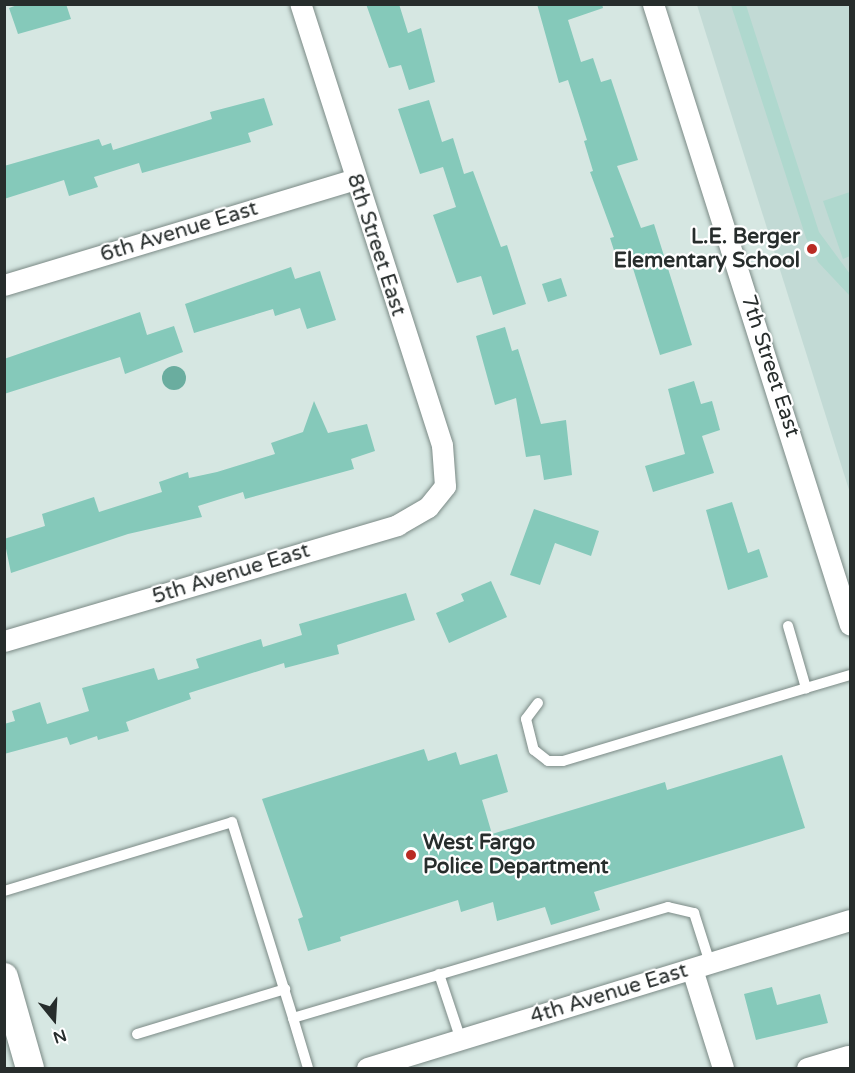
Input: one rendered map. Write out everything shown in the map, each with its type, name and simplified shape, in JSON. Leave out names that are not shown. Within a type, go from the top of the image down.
[{"type":"main road","points":[[4,977],[30,1068]]},
{"type":"street","name":"8th Street East","points":[[300,4],[354,179],[442,445],[445,486]]},
{"type":"street","name":"7th Street East","points":[[653,4],[850,625]]},
{"type":"street","name":"6th Avenue East","points":[[4,285],[354,179]]},
{"type":"street","name":"5th Avenue East","points":[[4,641],[397,525],[428,507],[445,486]]},
{"type":"street","name":"4th Avenue East","points":[[367,1068],[412,1062],[461,1040],[850,920]]},
{"type":"street","points":[[701,966],[723,1068]]},
{"type":"street","points":[[807,1068],[848,1056]]},
{"type":"lane","points":[[788,626],[806,688]]},
{"type":"lane","points":[[538,704],[526,719],[534,750],[549,760],[563,761],[850,675]]},
{"type":"lane","points":[[4,891],[232,822],[309,1068]]},
{"type":"lane","points":[[293,1017],[675,906],[694,913],[701,966]]},
{"type":"lane","points":[[440,974],[461,1040]]},
{"type":"lane","points":[[138,1034],[285,989]]},
{"type":"shaded area","name":"L.E. Berger Elementary School","points":[[697,5],[850,5],[850,493]]},
{"type":"shaded area","points":[[731,5],[746,5],[819,232],[850,274],[850,296],[818,262],[806,238]]},
{"type":"shaded area","points":[[850,192],[850,256],[843,259],[823,201]]},
{"type":"shaded area","points":[[174,366],[183,369],[186,378],[183,387],[174,390],[165,387],[162,378],[165,369]]},
{"type":"building","points":[[20,4],[66,4],[71,19],[18,34],[9,8]]},
{"type":"building","points":[[366,4],[399,4],[408,33],[421,28],[435,82],[409,90],[401,65],[389,68]]},
{"type":"building","points":[[537,4],[602,4],[603,8],[568,20],[581,62],[593,58],[601,82],[611,79],[638,160],[617,166],[641,228],[654,224],[692,345],[660,355],[631,262],[619,266],[610,238],[614,237],[590,172],[593,171],[584,141],[587,140],[568,80],[559,83]]},
{"type":"building","points":[[264,98],[273,125],[248,133],[251,142],[142,173],[139,163],[94,177],[98,187],[69,196],[64,180],[4,199],[4,166],[99,139],[102,146],[111,143],[113,150],[212,119],[210,112]]},
{"type":"building","points":[[429,100],[442,142],[453,138],[464,174],[473,171],[501,247],[507,245],[526,304],[493,315],[481,276],[457,283],[433,215],[456,207],[443,167],[420,174],[398,109]]},
{"type":"building","points":[[291,267],[295,279],[320,271],[336,320],[307,329],[300,308],[275,316],[273,309],[194,333],[185,304]]},
{"type":"building","points":[[561,278],[567,296],[548,302],[542,284]]},
{"type":"building","points":[[140,312],[147,335],[174,326],[183,352],[125,374],[120,357],[4,394],[4,359]]},
{"type":"building","points":[[505,327],[512,351],[518,349],[541,424],[566,420],[572,475],[544,480],[540,455],[526,457],[516,398],[495,405],[476,336]]},
{"type":"building","points":[[694,381],[701,404],[712,401],[720,430],[702,436],[714,473],[653,492],[645,466],[685,454],[668,389]]},
{"type":"building","points":[[314,401],[328,433],[367,424],[375,451],[351,459],[354,469],[245,499],[243,492],[198,506],[202,517],[128,534],[11,573],[4,539],[45,526],[42,514],[94,497],[99,512],[162,492],[159,482],[188,472],[189,478],[275,454],[271,443],[303,432]]},
{"type":"building","points":[[732,502],[748,553],[759,549],[768,577],[728,590],[706,510]]},
{"type":"building","points":[[534,509],[599,531],[591,556],[555,543],[540,585],[510,575]]},
{"type":"building","points":[[491,581],[507,617],[449,643],[436,613],[464,601],[461,594]]},
{"type":"building","points":[[406,593],[415,620],[337,645],[339,654],[285,668],[284,663],[189,693],[191,699],[126,722],[129,731],[98,740],[97,736],[70,745],[67,737],[4,754],[4,724],[15,721],[12,711],[40,702],[47,724],[89,711],[82,688],[154,668],[158,680],[199,668],[196,659],[261,639],[263,647],[302,635],[299,624]]},
{"type":"building","points":[[424,749],[428,761],[456,752],[460,765],[497,754],[508,792],[482,800],[492,834],[665,782],[667,790],[782,755],[805,828],[594,892],[600,910],[551,925],[545,907],[497,921],[493,902],[461,912],[458,900],[340,937],[341,941],[308,951],[298,919],[303,917],[262,799]]},
{"type":"building","points":[[772,987],[777,1005],[820,994],[828,1023],[756,1040],[744,994]]},
{"type":"place","name":"L.E. Berger Elementary School","points":[[812,249]]},
{"type":"place","name":"West Fargo Police Department","points":[[411,855]]}]
